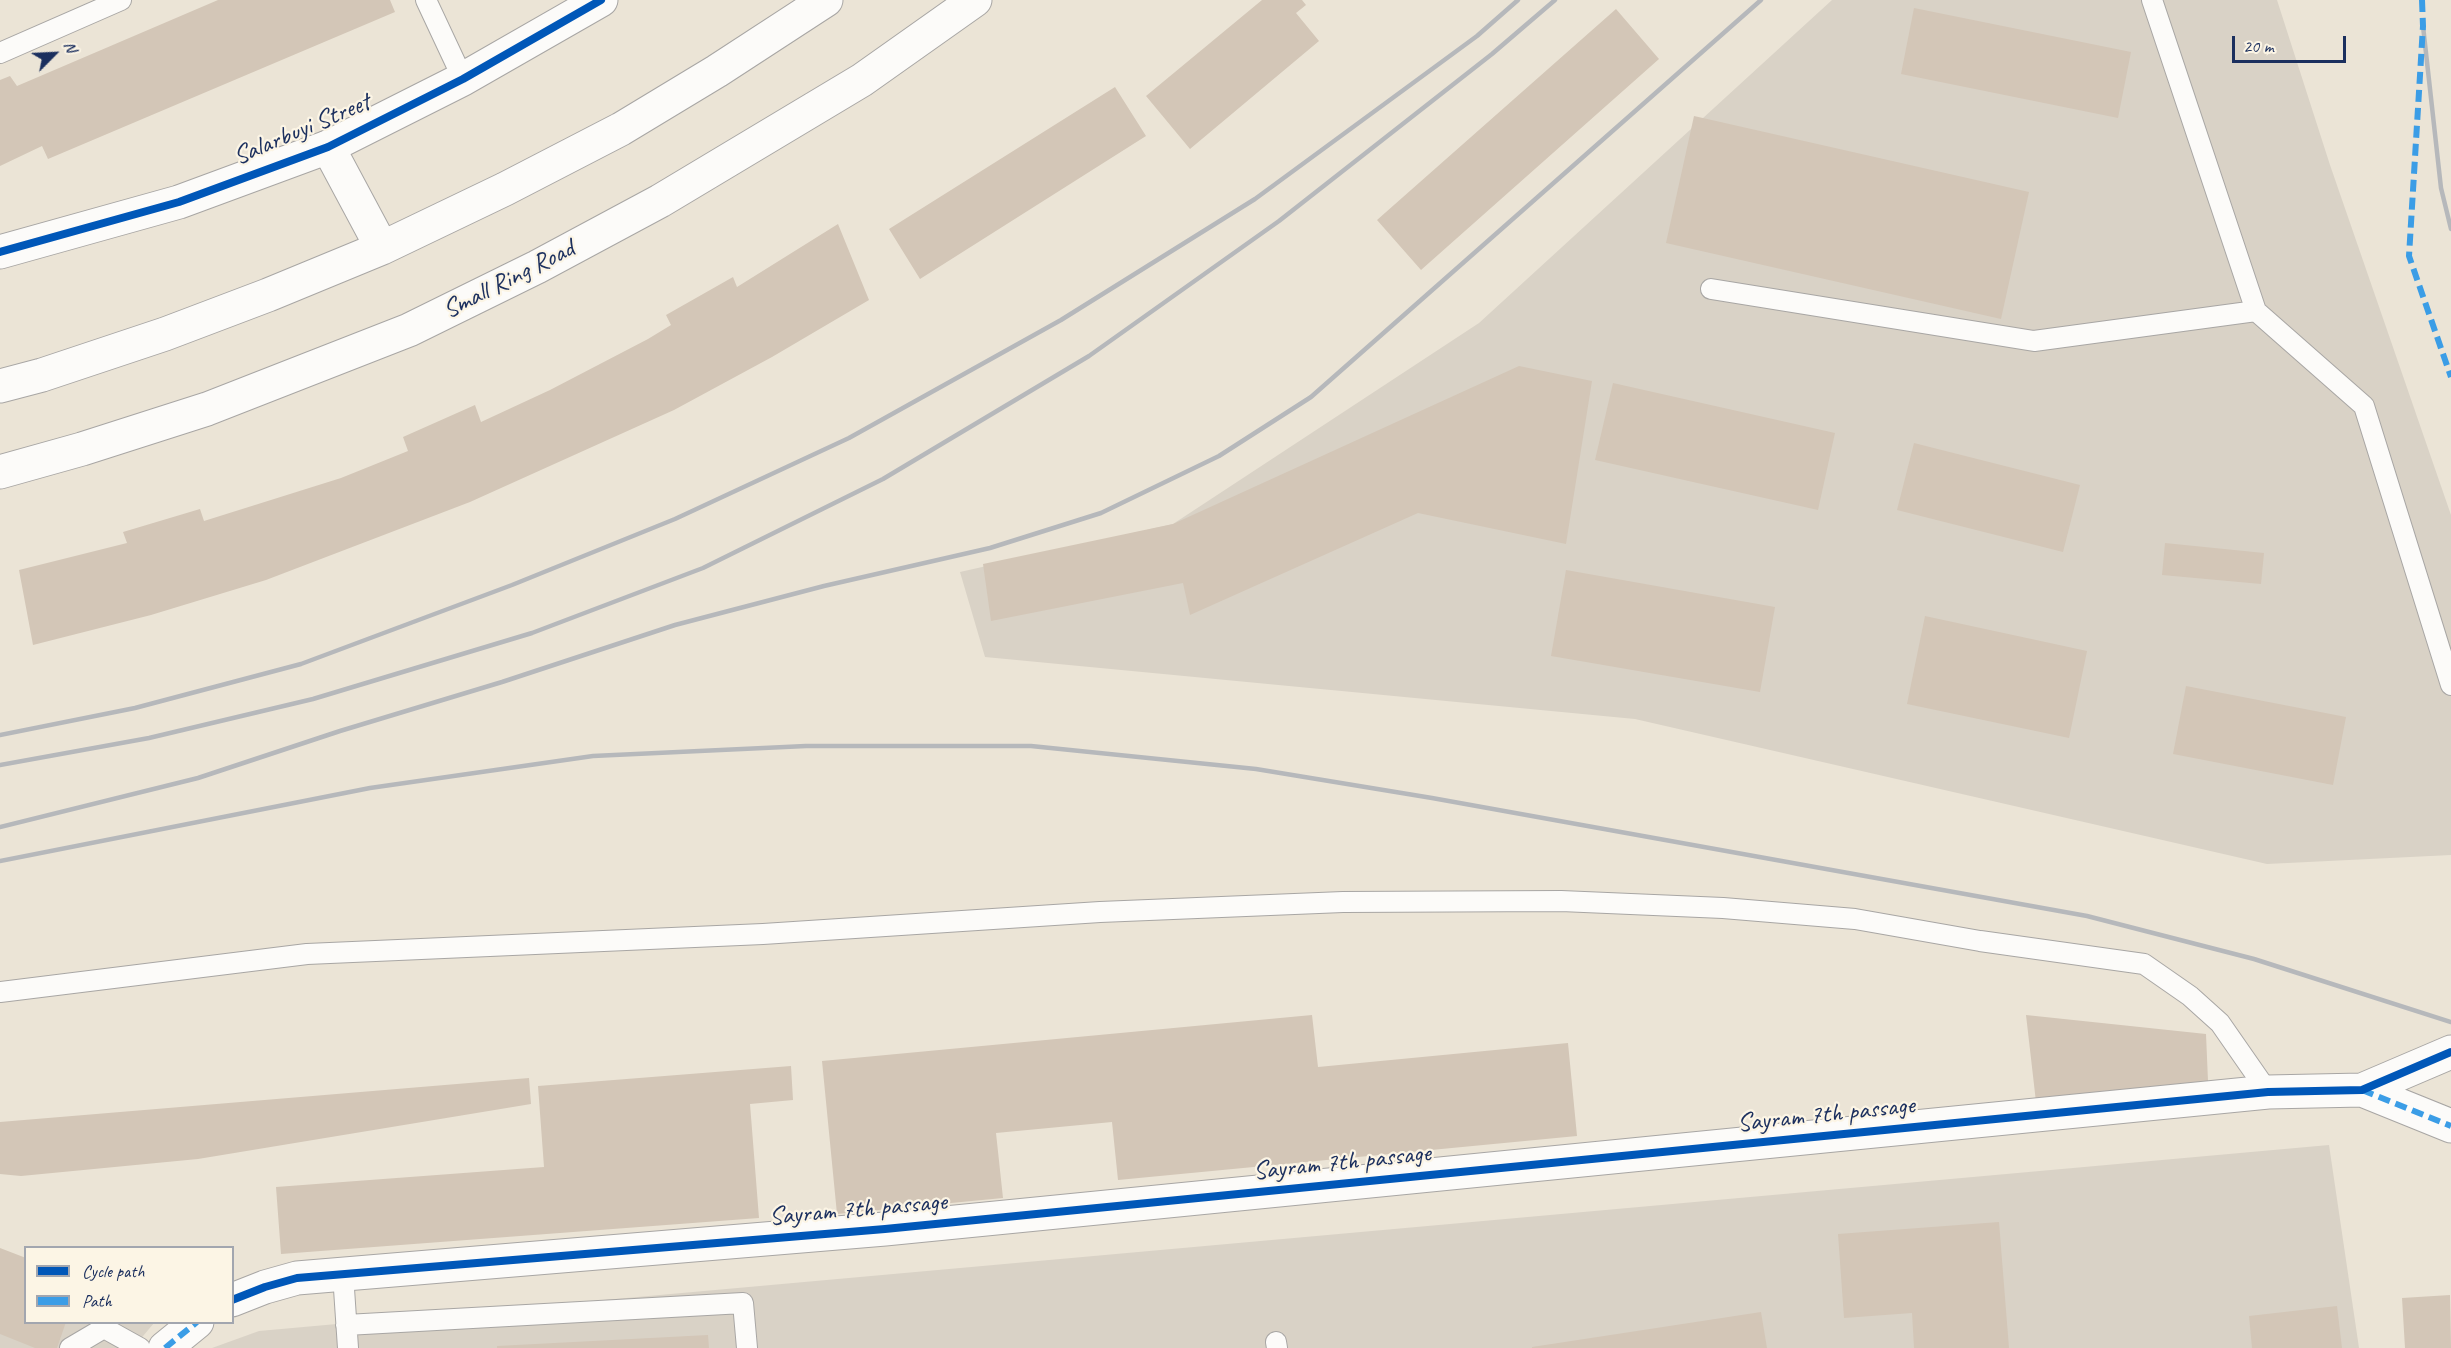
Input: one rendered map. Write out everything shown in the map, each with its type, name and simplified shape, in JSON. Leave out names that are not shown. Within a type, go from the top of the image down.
[{"type":"main road","name":"Salarbuyi Street","points":[[0,252],[179,202],[328,147],[463,79],[601,0]]},
{"type":"main road","points":[[0,386],[42,375],[165,334],[382,248],[505,189],[621,129],[717,71],[826,0]]},
{"type":"main road","name":"Small Ring Road","points":[[0,472],[207,410],[409,330],[660,201],[862,80],[975,0]]},
{"type":"main road","points":[[328,147],[382,248]]},
{"type":"main road","name":"Sayram 7th passage","points":[[234,1299],[297,1278],[885,1229],[2268,1092],[2362,1090],[2451,1052]]},
{"type":"main road","points":[[2362,1090],[2451,1126]]},
{"type":"main road","points":[[165,1348],[196,1324]]},
{"type":"lane","points":[[0,53],[121,0]]},
{"type":"lane","points":[[426,0],[463,79]]},
{"type":"lane","points":[[2152,0],[2256,311],[2364,406],[2451,685]]},
{"type":"lane","points":[[1711,289],[2034,341],[2256,311]]},
{"type":"lane","points":[[0,992],[307,954],[774,933],[1135,910],[1343,902],[1561,901],[1723,908],[1855,919],[1980,941],[2144,964],[2190,996],[2220,1023],[2268,1092]]},
{"type":"lane","points":[[343,1274],[348,1348]]},
{"type":"lane","points":[[346,1325],[743,1303],[747,1348]]},
{"type":"lane","points":[[70,1348],[104,1328],[140,1348]]},
{"type":"shaded area","points":[[1832,0],[2277,0],[2330,165],[2451,515],[2451,855],[2267,864],[1635,719],[985,657],[960,572],[1173,524],[1479,323]]},
{"type":"shaded area","points":[[2329,1145],[2359,1348],[212,1348],[259,1331]]},
{"type":"shaded area","points":[[0,1251],[24,1317],[24,1324],[153,1324],[133,1348],[0,1348]]},
{"type":"building","points":[[218,0],[390,0],[395,12],[48,159],[42,146],[0,166],[0,80],[10,76],[17,86]]},
{"type":"building","points":[[1262,0],[1302,0],[1306,5],[1296,13],[1319,41],[1190,149],[1146,96]]},
{"type":"building","points":[[1914,8],[2131,52],[2118,118],[1901,74]]},
{"type":"building","points":[[1616,9],[1659,59],[1421,270],[1377,220]]},
{"type":"building","points":[[1115,87],[1146,136],[920,279],[889,229]]},
{"type":"building","points":[[1694,116],[2029,192],[2001,319],[1666,243]]},
{"type":"building","points":[[838,224],[869,300],[772,357],[674,410],[470,502],[266,580],[151,615],[33,645],[19,570],[127,543],[123,532],[200,509],[204,521],[341,478],[408,451],[403,437],[475,405],[481,422],[550,390],[648,339],[671,325],[666,315],[733,277],[737,287]]},
{"type":"building","points":[[1519,366],[1592,381],[1566,544],[1418,513],[1190,615],[1183,583],[991,621],[983,564],[1173,524]]},
{"type":"building","points":[[1613,383],[1835,433],[1818,510],[1595,460]]},
{"type":"building","points":[[1914,443],[2080,485],[2063,552],[1897,510]]},
{"type":"building","points":[[2165,543],[2264,553],[2261,584],[2162,575]]},
{"type":"building","points":[[1566,570],[1775,607],[1760,692],[1551,656]]},
{"type":"building","points":[[1925,616],[2087,651],[2069,738],[1907,704]]},
{"type":"building","points":[[2186,686],[2346,717],[2333,785],[2173,754]]},
{"type":"building","points":[[1312,1015],[1318,1067],[1568,1043],[1577,1136],[1118,1180],[1112,1122],[996,1133],[1003,1198],[837,1214],[822,1061]]},
{"type":"building","points":[[2026,1015],[2206,1034],[2208,1081],[2036,1102]]},
{"type":"building","points":[[791,1066],[793,1100],[750,1104],[759,1218],[281,1254],[276,1187],[544,1167],[538,1086]]},
{"type":"building","points":[[529,1078],[531,1104],[198,1159],[21,1176],[0,1174],[0,1122]]},
{"type":"building","points":[[1999,1222],[2009,1348],[1914,1348],[1912,1313],[1844,1318],[1838,1234]]},
{"type":"building","points":[[0,1248],[24,1257],[24,1324],[65,1324],[57,1348],[35,1348],[0,1334]]},
{"type":"building","points":[[2450,1295],[2451,1348],[2405,1348],[2402,1298]]},
{"type":"building","points":[[2337,1306],[2342,1348],[2252,1348],[2249,1316]]},
{"type":"building","points":[[1761,1312],[1767,1348],[1532,1348],[1532,1347]]},
{"type":"building","points":[[708,1335],[709,1348],[497,1348],[497,1346]]},
{"type":"railway","points":[[0,735],[135,708],[301,664],[512,585],[675,519],[849,438],[1061,320],[1255,199],[1477,36],[1518,0]]},
{"type":"railway","points":[[0,765],[149,738],[313,699],[532,633],[703,568],[883,479],[1089,356],[1279,221],[1492,54],[1555,0]]},
{"type":"railway","points":[[0,827],[198,778],[675,625],[824,586],[990,548],[1101,513],[1219,456],[1311,397],[1761,0]]},
{"type":"railway","points":[[2423,26],[2441,188],[2451,229]]},
{"type":"railway","points":[[0,861],[370,788],[593,756],[806,746],[1031,746],[1256,769],[1432,798],[2087,916],[2254,959],[2451,1022]]},
{"type":"marked path","points":[[2422,0],[2423,26],[2409,256],[2451,377]]},
{"type":"marked path","points":[[2362,1090],[2451,1126]]},
{"type":"marked path","points":[[165,1348],[195,1324]]},
{"type":"cycle path","points":[[0,252],[179,202],[328,147],[463,79],[601,0]]},
{"type":"cycle path","points":[[234,1299],[297,1278],[885,1229],[2268,1092],[2362,1090],[2451,1052]]}]
